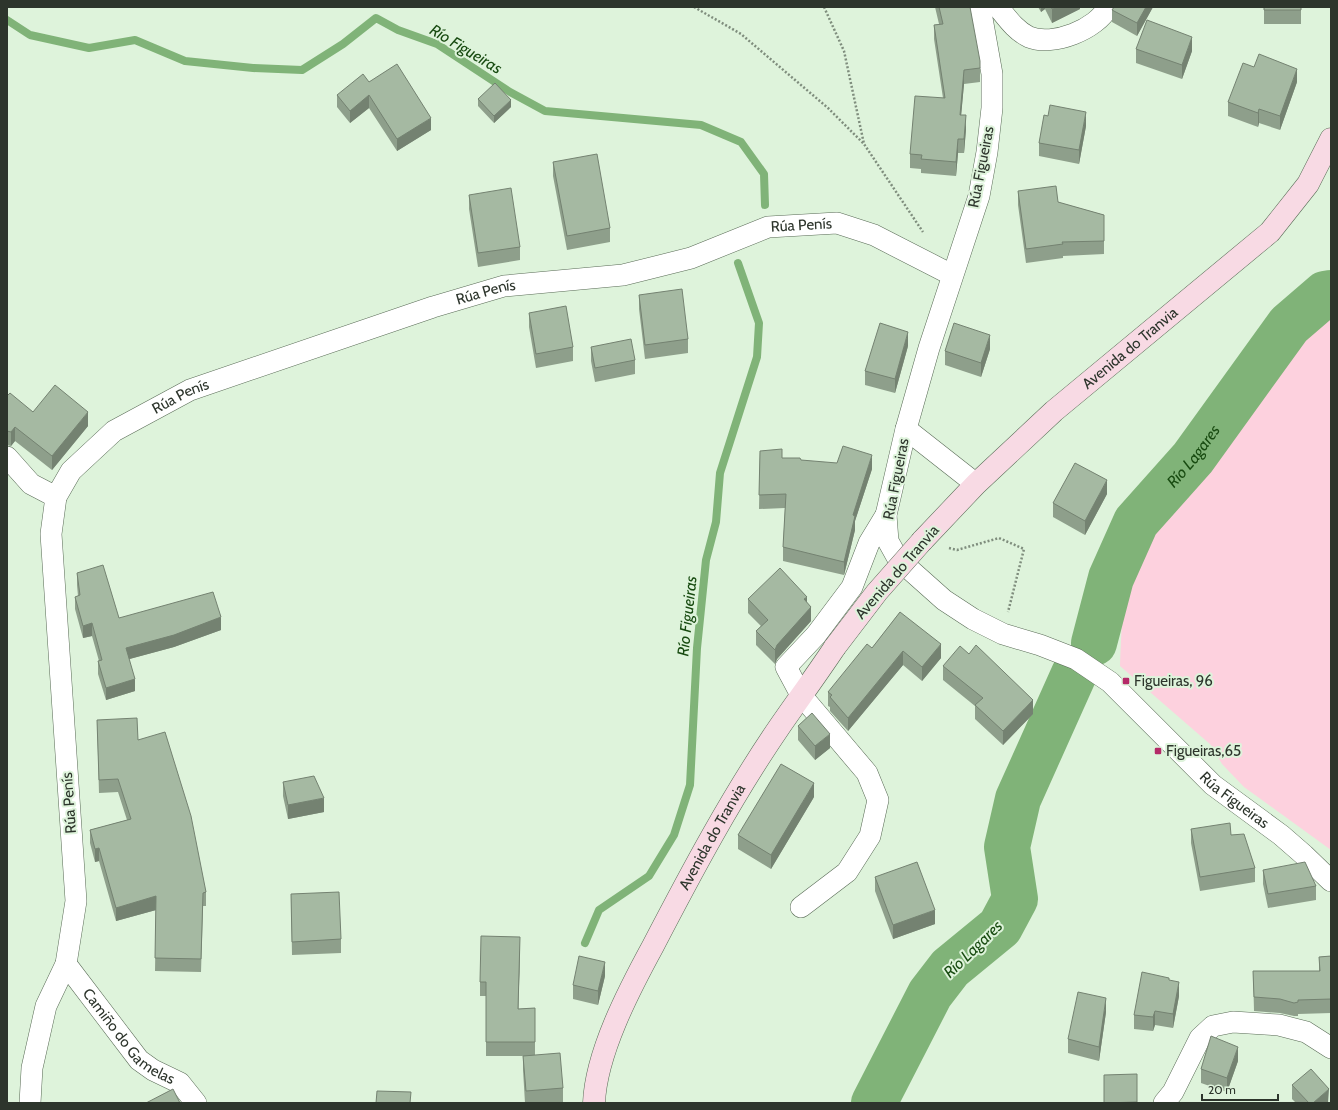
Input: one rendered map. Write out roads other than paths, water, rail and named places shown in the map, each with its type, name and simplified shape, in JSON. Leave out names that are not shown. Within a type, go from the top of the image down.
[{"type":"main road","name":"Avenida do Tranvia","points":[[594,1103],[603,1059],[618,1016],[684,886],[730,804],[802,695],[877,592],[922,541],[976,484],[1054,411],[1270,232],[1308,184],[1331,139]]},
{"type":"street","name":"Rúa Figueiras","points":[[980,7],[992,74],[992,108],[987,152],[979,196],[929,348],[906,429],[886,515],[888,540],[898,559],[944,600],[973,619],[996,631],[1076,659],[1110,682],[1213,785],[1281,835],[1309,859],[1331,881]]},
{"type":"street","points":[[998,7],[1017,29],[1030,37],[1044,40],[1068,36],[1093,25],[1108,7]]},
{"type":"street","name":"Rúa Penís","points":[[30,1103],[32,1068],[46,1006],[66,964],[76,901],[51,534],[56,497],[71,471],[114,431],[190,390],[433,307],[504,286],[623,275],[691,258],[768,227],[837,223],[874,235],[952,276]]},
{"type":"street","points":[[906,429],[976,484]]},
{"type":"street","points":[[7,457],[31,484],[56,497]]},
{"type":"street","points":[[801,907],[847,872],[870,836],[878,800],[867,772],[802,695],[786,667],[816,635],[852,587],[869,543],[886,515]]},
{"type":"street","name":"Camiño do Gamelas","points":[[66,964],[139,1060],[153,1070],[180,1083],[196,1103]]},
{"type":"street","points":[[1164,1103],[1173,1092],[1200,1038],[1214,1026],[1232,1022],[1280,1025],[1306,1032],[1331,1048]]},
{"type":"waterway","name":"Río Figueiras","points":[[7,20],[30,35],[89,48],[135,40],[185,61],[253,68],[302,70],[343,44],[376,18],[398,30],[437,44],[510,92],[545,111],[701,125],[741,142],[764,174],[765,205]]},
{"type":"waterway","name":"Río Figueiras","points":[[585,943],[599,910],[649,876],[674,835],[690,785],[697,648],[706,560],[716,522],[720,473],[757,357],[759,323],[738,263]]},
{"type":"waterway","name":"Río Lagares","points":[[1094,643],[1111,578],[1136,522],[1193,458],[1289,325],[1325,294],[1331,293]]},
{"type":"waterway","name":"Río Lagares","points":[[874,1103],[930,994],[950,968],[1000,927],[1015,899],[1007,847],[1018,799],[1074,674]]},
{"type":"place","name":"Figueiras, 96","points":[[1126,681]]},
{"type":"place","name":"Figueiras,65","points":[[1158,751]]}]
